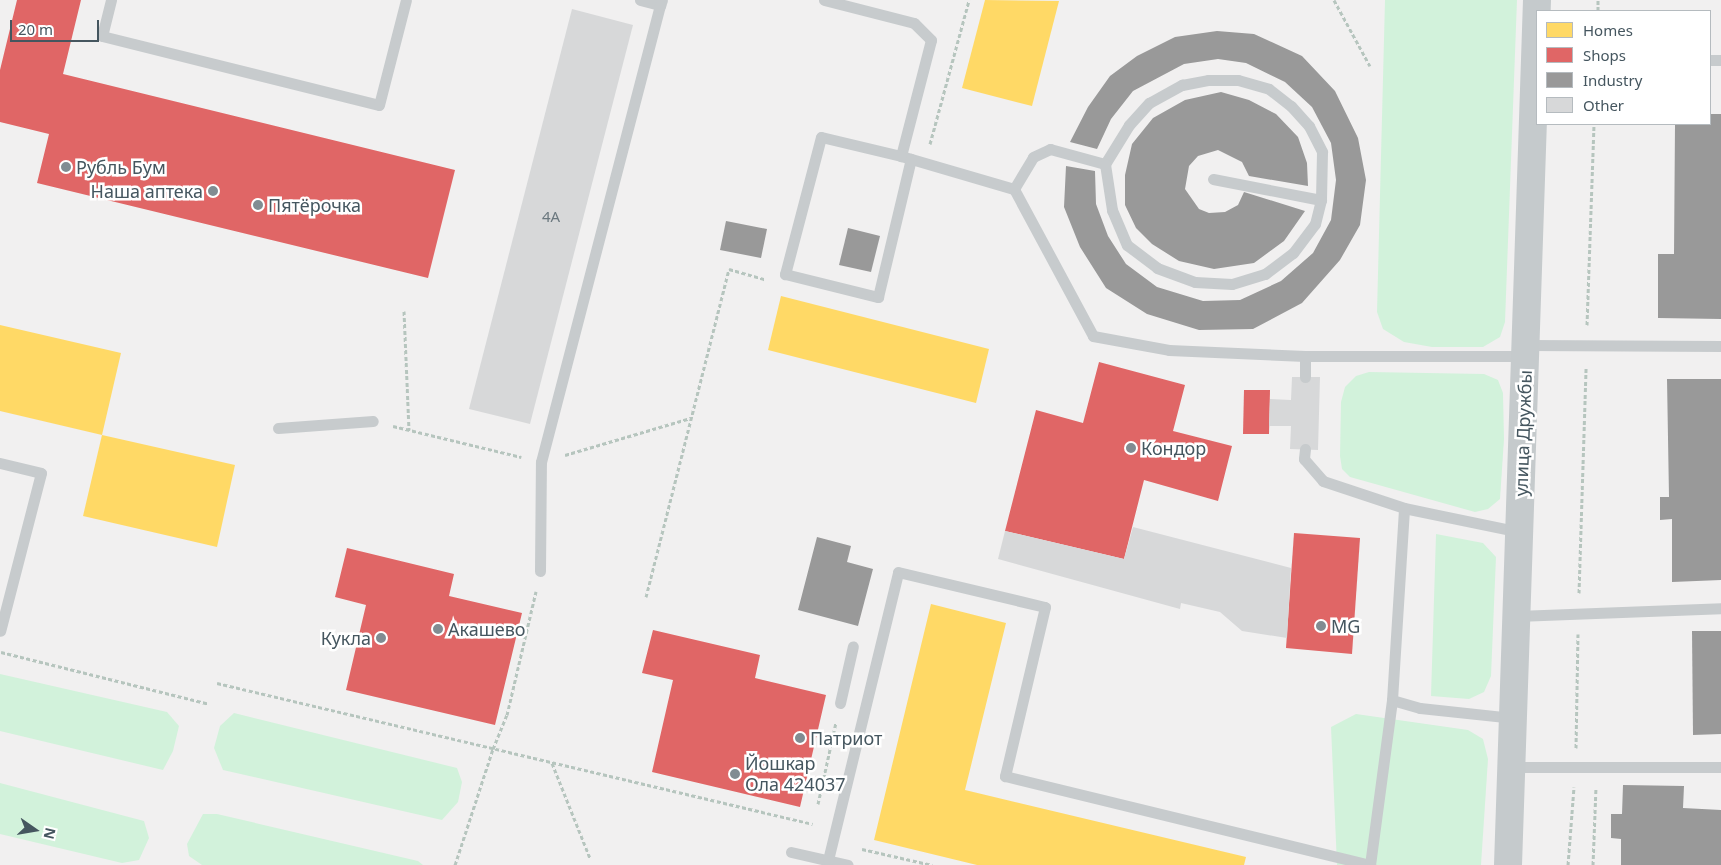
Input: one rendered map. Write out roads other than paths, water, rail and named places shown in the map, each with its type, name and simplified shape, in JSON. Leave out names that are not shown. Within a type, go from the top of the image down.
[{"type":"main road","name":"улица Дружбы","points":[[1508,865],[1536,61]]},
{"type":"lane","points":[[111,0],[102,36],[379,105],[406,0]]},
{"type":"lane","points":[[540,571],[541,462],[661,3],[640,0]]},
{"type":"lane","points":[[824,0],[914,23],[931,40],[906,158],[878,297],[786,274],[821,137],[906,158],[1014,189],[1093,336],[1169,350],[1305,356],[1526,350],[1586,345],[1721,346]]},
{"type":"lane","points":[[1208,80],[1238,80],[1269,89],[1292,106],[1309,126],[1322,152],[1321,200],[1315,224],[1293,253],[1265,274],[1232,284],[1195,282],[1157,268],[1128,245],[1112,210],[1105,164],[1129,125],[1149,103],[1182,85],[1208,80]]},
{"type":"lane","points":[[1014,189],[1033,157],[1050,149],[1105,164]]},
{"type":"lane","points":[[1213,179],[1321,200]]},
{"type":"lane","points":[[1305,356],[1305,377]]},
{"type":"lane","points":[[278,428],[373,421]]},
{"type":"lane","points":[[1305,449],[1304,459],[1323,481],[1404,508],[1520,532]]},
{"type":"lane","points":[[0,463],[41,473],[0,631]]},
{"type":"lane","points":[[828,860],[898,572],[1045,607],[1005,776],[1370,865],[1392,700],[1404,508]]},
{"type":"lane","points":[[1517,616],[1721,608]]},
{"type":"lane","points":[[840,703],[853,646]]},
{"type":"lane","points":[[1392,700],[1420,708],[1514,718]]},
{"type":"lane","points":[[1512,768],[1721,767]]},
{"type":"lane","points":[[791,852],[848,865]]},
{"type":"place","name":"Рубль Бум","points":[[66,167]]},
{"type":"place","name":"Наша аптека","points":[[213,191]]},
{"type":"place","name":"Пятёрочка","points":[[258,205]]},
{"type":"place","name":"Кондор","points":[[1131,448]]},
{"type":"place","name":"MG","points":[[1321,626]]},
{"type":"place","name":"Акашево","points":[[438,629]]},
{"type":"place","name":"Кукла","points":[[381,638]]},
{"type":"place","name":"Патриот","points":[[800,738]]},
{"type":"place","name":"Йошкар Ола 424037","points":[[735,774]]}]
